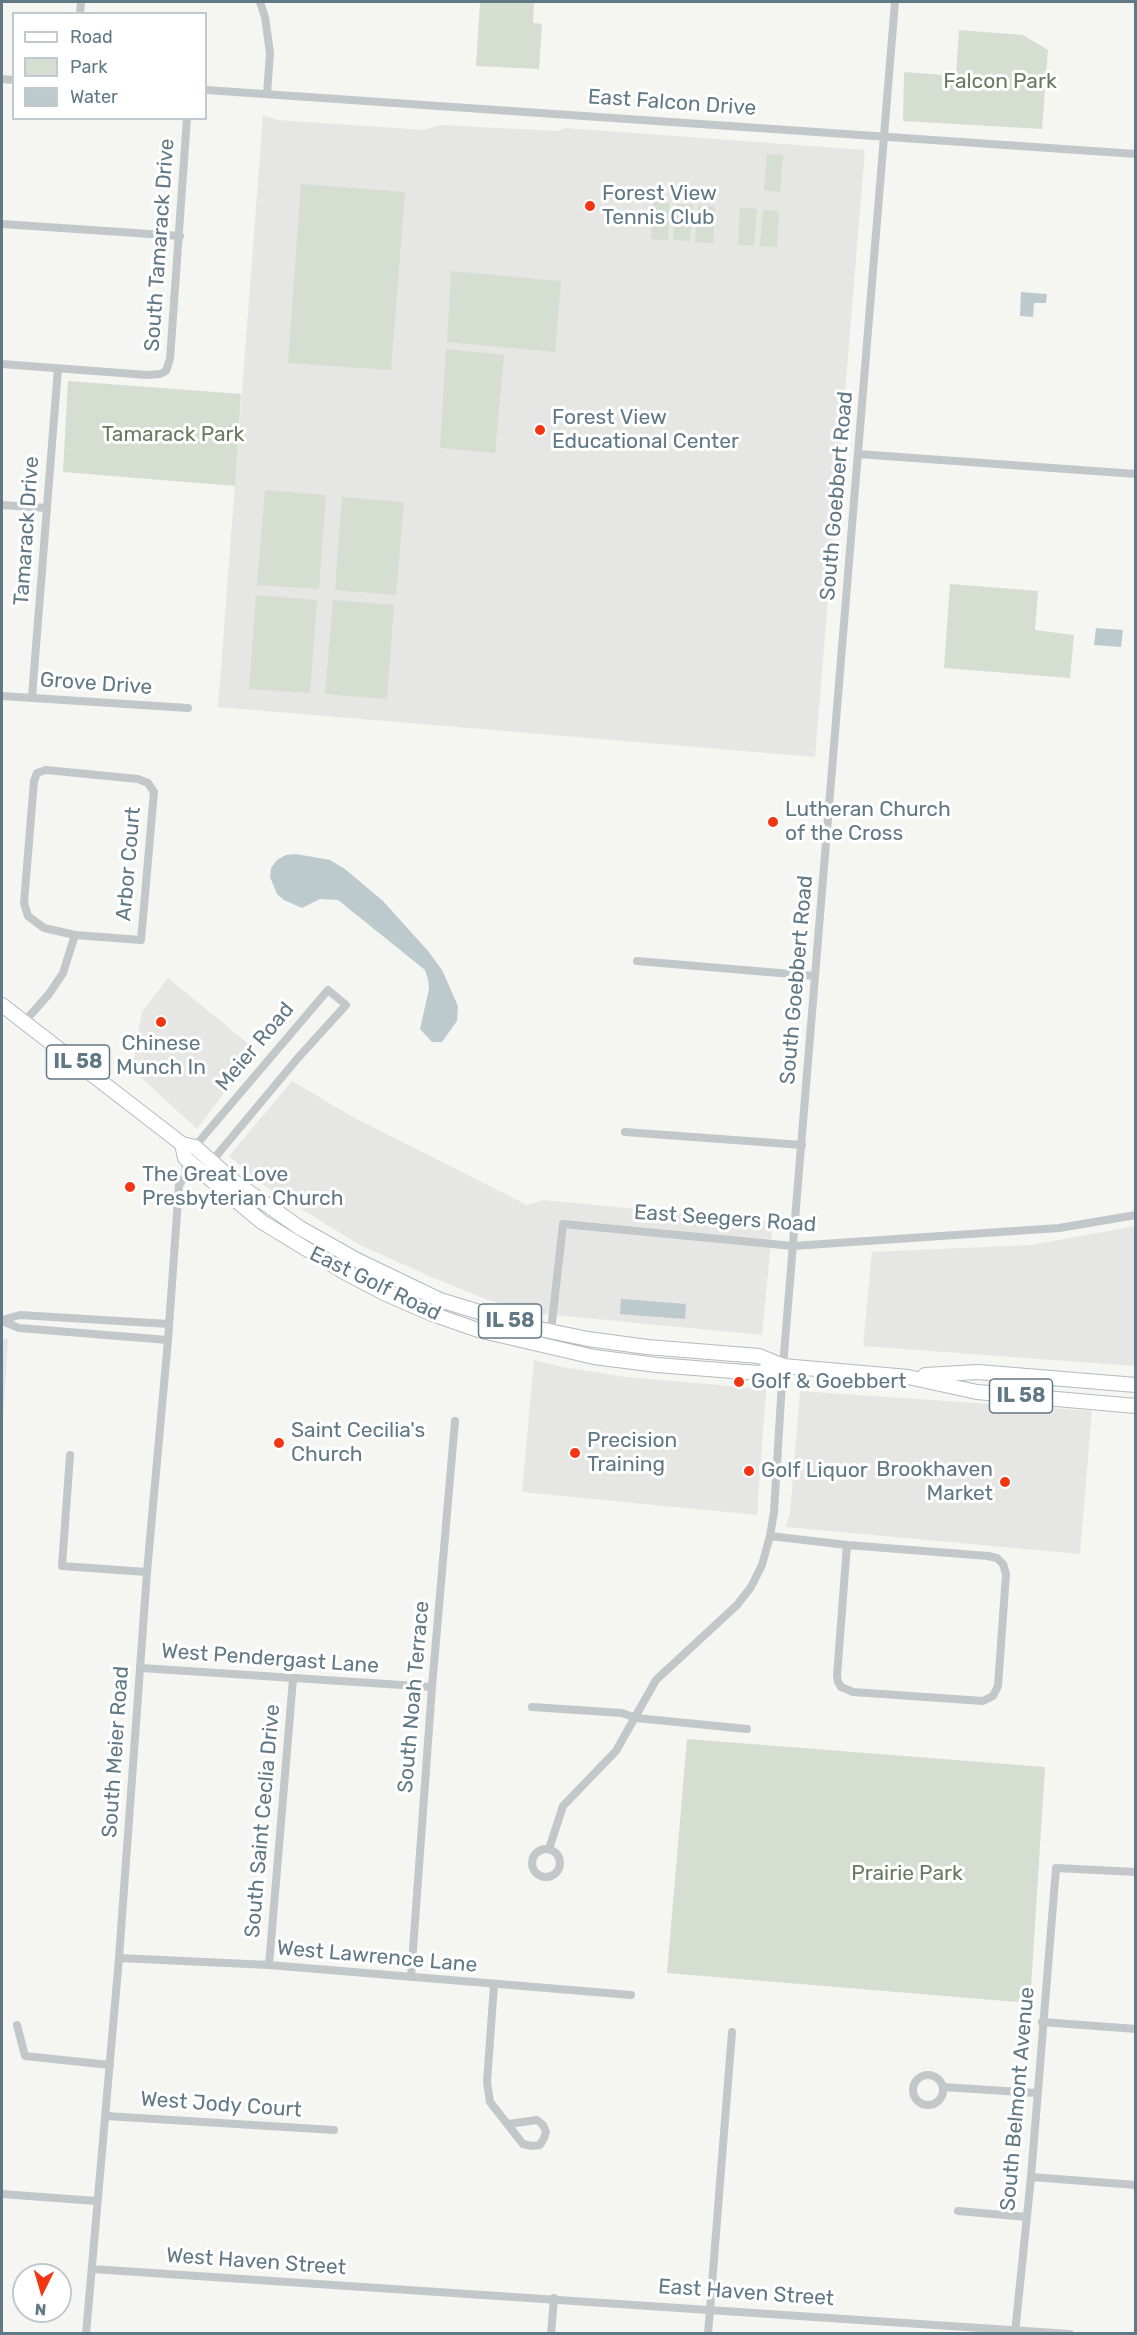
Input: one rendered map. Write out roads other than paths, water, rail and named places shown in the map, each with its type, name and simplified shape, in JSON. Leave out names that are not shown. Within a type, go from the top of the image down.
[{"type":"main road","name":"IL 58","points":[[2,1005],[25,1022]]},
{"type":"main road","name":"East Golf Road","points":[[25,1022],[188,1149],[212,1161],[236,1183],[300,1228],[357,1260],[440,1300],[551,1332],[647,1347],[759,1356],[783,1366],[908,1377],[977,1392],[1136,1406]]},
{"type":"main road","name":"East Golf Road","points":[[188,1149],[202,1173],[262,1222],[344,1272],[403,1301],[478,1330],[558,1350],[657,1365],[758,1373],[783,1366]]},
{"type":"main road","name":"East Golf Road","points":[[908,1377],[978,1372],[1136,1385]]},
{"type":"street","points":[[260,2],[270,53],[267,94]]},
{"type":"street","name":"South Goebbert Road","points":[[549,1849],[563,1806],[616,1750],[656,1680],[721,1621],[751,1587],[762,1565],[770,1536],[774,1512],[783,1366],[895,2]]},
{"type":"street","name":"East Falcon Drive","points":[[207,90],[1136,154]]},
{"type":"street","name":"South Tamarack Drive","points":[[58,368],[147,375],[164,373],[170,359],[187,120]]},
{"type":"street","points":[[2,224],[180,237]]},
{"type":"street","points":[[2,364],[58,368]]},
{"type":"street","name":"Tamarack Drive","points":[[32,697],[58,368]]},
{"type":"street","points":[[858,454],[1136,474]]},
{"type":"street","points":[[2,505],[47,508]]},
{"type":"street","name":"Grove Drive","points":[[2,696],[188,708]]},
{"type":"street","name":"Arbor Court","points":[[46,770],[148,783],[154,792],[141,940],[75,935],[44,928],[28,916],[24,903],[34,781],[37,773],[46,770]]},
{"type":"street","points":[[25,1022],[49,994],[63,973],[75,935]]},
{"type":"street","points":[[637,961],[815,976]]},
{"type":"street","name":"Meier Road","points":[[188,1149],[328,990],[346,1005],[297,1059],[212,1161]]},
{"type":"street","points":[[625,1132],[802,1145]]},
{"type":"street","name":"South Meier Road","points":[[86,2334],[119,1958],[147,1572],[168,1340],[179,1185],[186,1174],[188,1149]]},
{"type":"street","points":[[186,1174],[202,1173],[212,1161]]},
{"type":"street","name":"East Seegers Road","points":[[551,1332],[563,1224],[793,1246],[1059,1228],[1136,1215]]},
{"type":"street","points":[[2,1321],[21,1315],[169,1324]]},
{"type":"street","points":[[2,1321],[19,1328],[168,1340]]},
{"type":"street","name":"South Noah Terrace","points":[[411,1977],[432,1687],[455,1421]]},
{"type":"street","points":[[70,1455],[62,1566],[147,1572]]},
{"type":"street","points":[[770,1536],[997,1558],[1003,1564],[1006,1574],[998,1686],[993,1696],[983,1701],[853,1692],[841,1687],[837,1676],[847,1545]]},
{"type":"street","name":"West Pendergast Lane","points":[[141,1668],[432,1687]]},
{"type":"street","name":"South Saint Ceclia Drive","points":[[270,1965],[293,1679]]},
{"type":"street","points":[[532,1707],[622,1713],[636,1718],[747,1730]]},
{"type":"street","name":"South Belmont Avenue","points":[[1015,2331],[1027,2217],[1056,1868],[1136,1872]]},
{"type":"street","name":"West Lawrence Lane","points":[[119,1958],[270,1965],[631,1995]]},
{"type":"street","points":[[494,1985],[487,2091],[490,2102],[508,2124]]},
{"type":"street","points":[[1042,2022],[1136,2029]]},
{"type":"street","points":[[17,2025],[25,2056],[110,2065]]},
{"type":"street","points":[[708,2334],[732,2032]]},
{"type":"street","points":[[943,2087],[1036,2093]]},
{"type":"street","name":"West Jody Court","points":[[106,2116],[334,2130]]},
{"type":"street","points":[[1030,2177],[1136,2185]]},
{"type":"street","points":[[2,2194],[96,2201]]},
{"type":"street","points":[[958,2211],[1027,2217]]},
{"type":"street","name":"West Haven Street","points":[[92,2269],[418,2291]]},
{"type":"street","name":"East Haven Street","points":[[418,2291],[554,2298],[1070,2334]]},
{"type":"street","points":[[551,2334],[554,2298]]},
{"type":"water","points":[[1021,292],[1047,294],[1046,303],[1034,303],[1033,317],[1020,316]]},
{"type":"water","points":[[1096,628],[1123,630],[1121,647],[1094,645]]},
{"type":"water","points":[[296,854],[330,860],[345,869],[383,901],[428,951],[442,970],[458,1006],[457,1021],[442,1042],[432,1042],[420,1029],[429,989],[425,970],[338,900],[320,899],[302,908],[284,900],[277,894],[270,877],[271,868],[277,860],[286,855]]},
{"type":"water","points":[[621,1299],[686,1304],[685,1319],[620,1314]]},
{"type":"place","name":"Forest View Tennis Club","points":[[590,206]]},
{"type":"place","name":"Forest View Educational Center","points":[[540,430]]},
{"type":"place","name":"Lutheran Church of the Cross","points":[[773,822]]},
{"type":"place","name":"Chinese Munch In","points":[[161,1022]]},
{"type":"place","name":"The Great Love Presbyterian Church","points":[[130,1187]]},
{"type":"place","name":"Golf & Goebbert","points":[[739,1382]]},
{"type":"place","name":"Saint Cecilia's Church","points":[[279,1443]]},
{"type":"place","name":"Precision Training","points":[[575,1453]]},
{"type":"place","name":"Golf Liquor","points":[[749,1471]]},
{"type":"place","name":"Brookhaven Market","points":[[1005,1482]]},
{"type":"park label","name":"Falcon Park","points":[[1000,82]]},
{"type":"park label","name":"Tamarack Park","points":[[173,435]]},
{"type":"park label","name":"Prairie Park","points":[[907,1874]]}]
